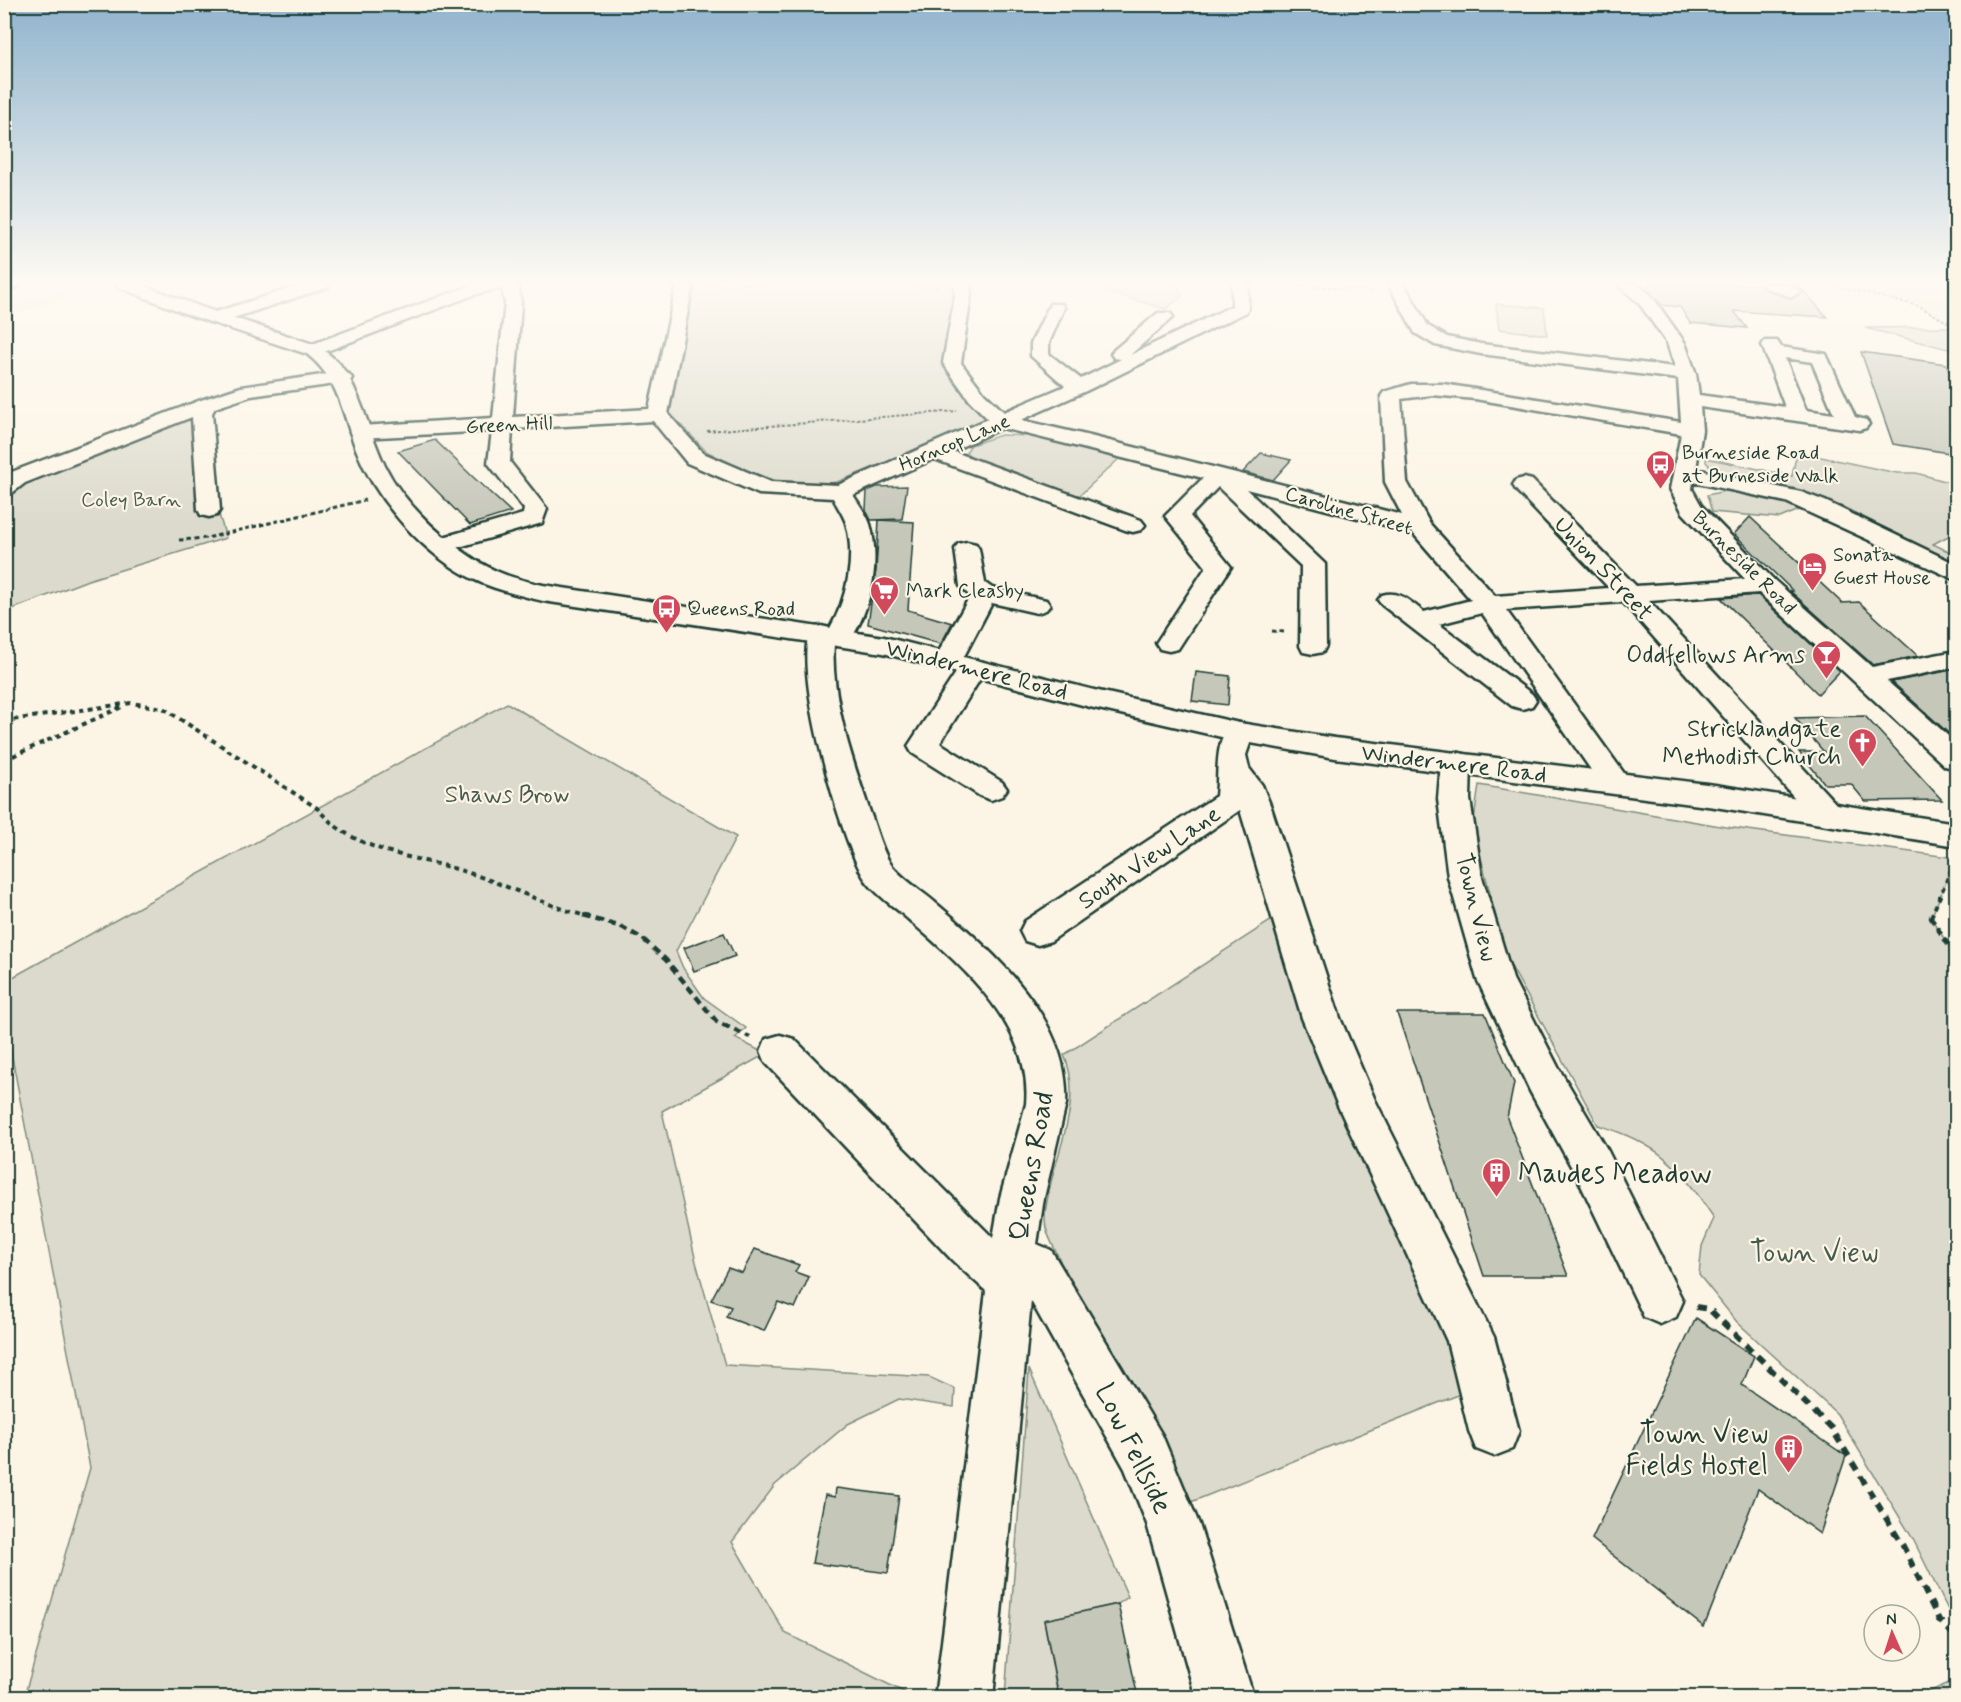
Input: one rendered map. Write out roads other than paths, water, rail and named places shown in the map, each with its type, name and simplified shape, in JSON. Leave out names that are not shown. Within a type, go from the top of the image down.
[{"type":"main road","name":"Windermere Road","points":[[331,363],[342,378],[360,432],[381,479],[392,493],[441,545],[466,564],[484,574],[543,593],[830,635],[960,665],[1237,751],[1335,748],[1616,783],[1826,813],[1956,847]]},
{"type":"main road","points":[[441,545],[534,518],[536,509],[499,463],[507,363]]},
{"type":"main road","points":[[669,363],[658,415],[695,458],[767,489],[841,492],[858,522],[861,552],[855,600],[830,635]]},
{"type":"main road","points":[[952,363],[976,397],[995,415]]},
{"type":"main road","points":[[1050,363],[1082,386],[1108,363]]},
{"type":"main road","name":"Horncop Lane","points":[[841,492],[933,451],[995,415],[1082,386],[1128,363]]},
{"type":"main road","points":[[1600,363],[1687,374]]},
{"type":"main road","name":"Burneside Road","points":[[1683,363],[1687,374],[1692,430],[1681,489],[1691,508],[1765,585],[1956,759]]},
{"type":"main road","points":[[1778,363],[1797,414]]},
{"type":"main road","points":[[1690,400],[1853,423],[1833,391],[1821,363]]},
{"type":"main road","points":[[9,493],[17,478],[208,404],[249,391],[342,378]]},
{"type":"main road","points":[[1786,385],[1833,391]]},
{"type":"main road","points":[[1420,527],[1396,483],[1390,396],[1399,392],[1414,389],[1439,389],[1475,393],[1692,430]]},
{"type":"main road","points":[[208,404],[202,413],[209,510]]},
{"type":"main road","name":"Green Hill","points":[[360,432],[658,415]]},
{"type":"main road","name":"Caroline Street","points":[[995,415],[1420,527],[1488,604],[1616,783]]},
{"type":"main road","points":[[933,451],[1134,525]]},
{"type":"main road","points":[[1683,473],[1793,497],[1817,506],[1956,573]]},
{"type":"main road","points":[[1169,643],[1219,567],[1177,516],[1218,475],[1314,564],[1313,646]]},
{"type":"main road","name":"Union Street","points":[[1524,485],[1631,596],[1826,813]]},
{"type":"main road","points":[[967,549],[973,586],[984,594],[1037,605]]},
{"type":"main road","points":[[1419,621],[1488,604],[1631,596],[1765,585]]},
{"type":"main road","points":[[984,594],[960,665],[923,746],[991,789]]},
{"type":"main road","points":[[1391,600],[1522,700]]},
{"type":"main road","name":"Queens Road","points":[[830,635],[818,652],[836,750],[867,851],[878,872],[988,972],[1015,1003],[1032,1033],[1043,1065],[1047,1089],[1044,1114],[1022,1198],[1011,1271],[964,1698]]},
{"type":"main road","points":[[1866,677],[1956,659]]},
{"type":"main road","points":[[1237,751],[1321,1018],[1358,1106],[1470,1337],[1494,1431]]},
{"type":"main road","name":"South View Lane","points":[[1038,932],[1232,801],[1237,751]]},
{"type":"main road","name":"Town View","points":[[1456,762],[1454,799],[1465,877],[1495,979],[1544,1079],[1593,1165],[1660,1301]]},
{"type":"main road","name":"Low Fellside","points":[[780,1051],[969,1246],[1011,1271],[1035,1266],[1144,1453],[1173,1524],[1225,1698]]},
{"type":"place","name":"Burneside Road at Burneside Walk","points":[[1661,490]]},
{"type":"place","name":"Sonata Guest House","points":[[1812,592]]},
{"type":"place","name":"Mark Cleasby","points":[[885,616]]},
{"type":"place","name":"Queens Road","points":[[666,634]]},
{"type":"place","name":"Oddfellows Arms","points":[[1826,680]]},
{"type":"place","name":"Stricklandgate Methodist Church","points":[[1862,768]]},
{"type":"place","name":"Maudes Meadow","points":[[1497,1198]]},
{"type":"place","name":"Town View Fields Hostel","points":[[1789,1474]]},
{"type":"park label","name":"Coley Barn","points":[[131,499]]},
{"type":"park label","name":"Shaws Brow","points":[[507,794]]}]
